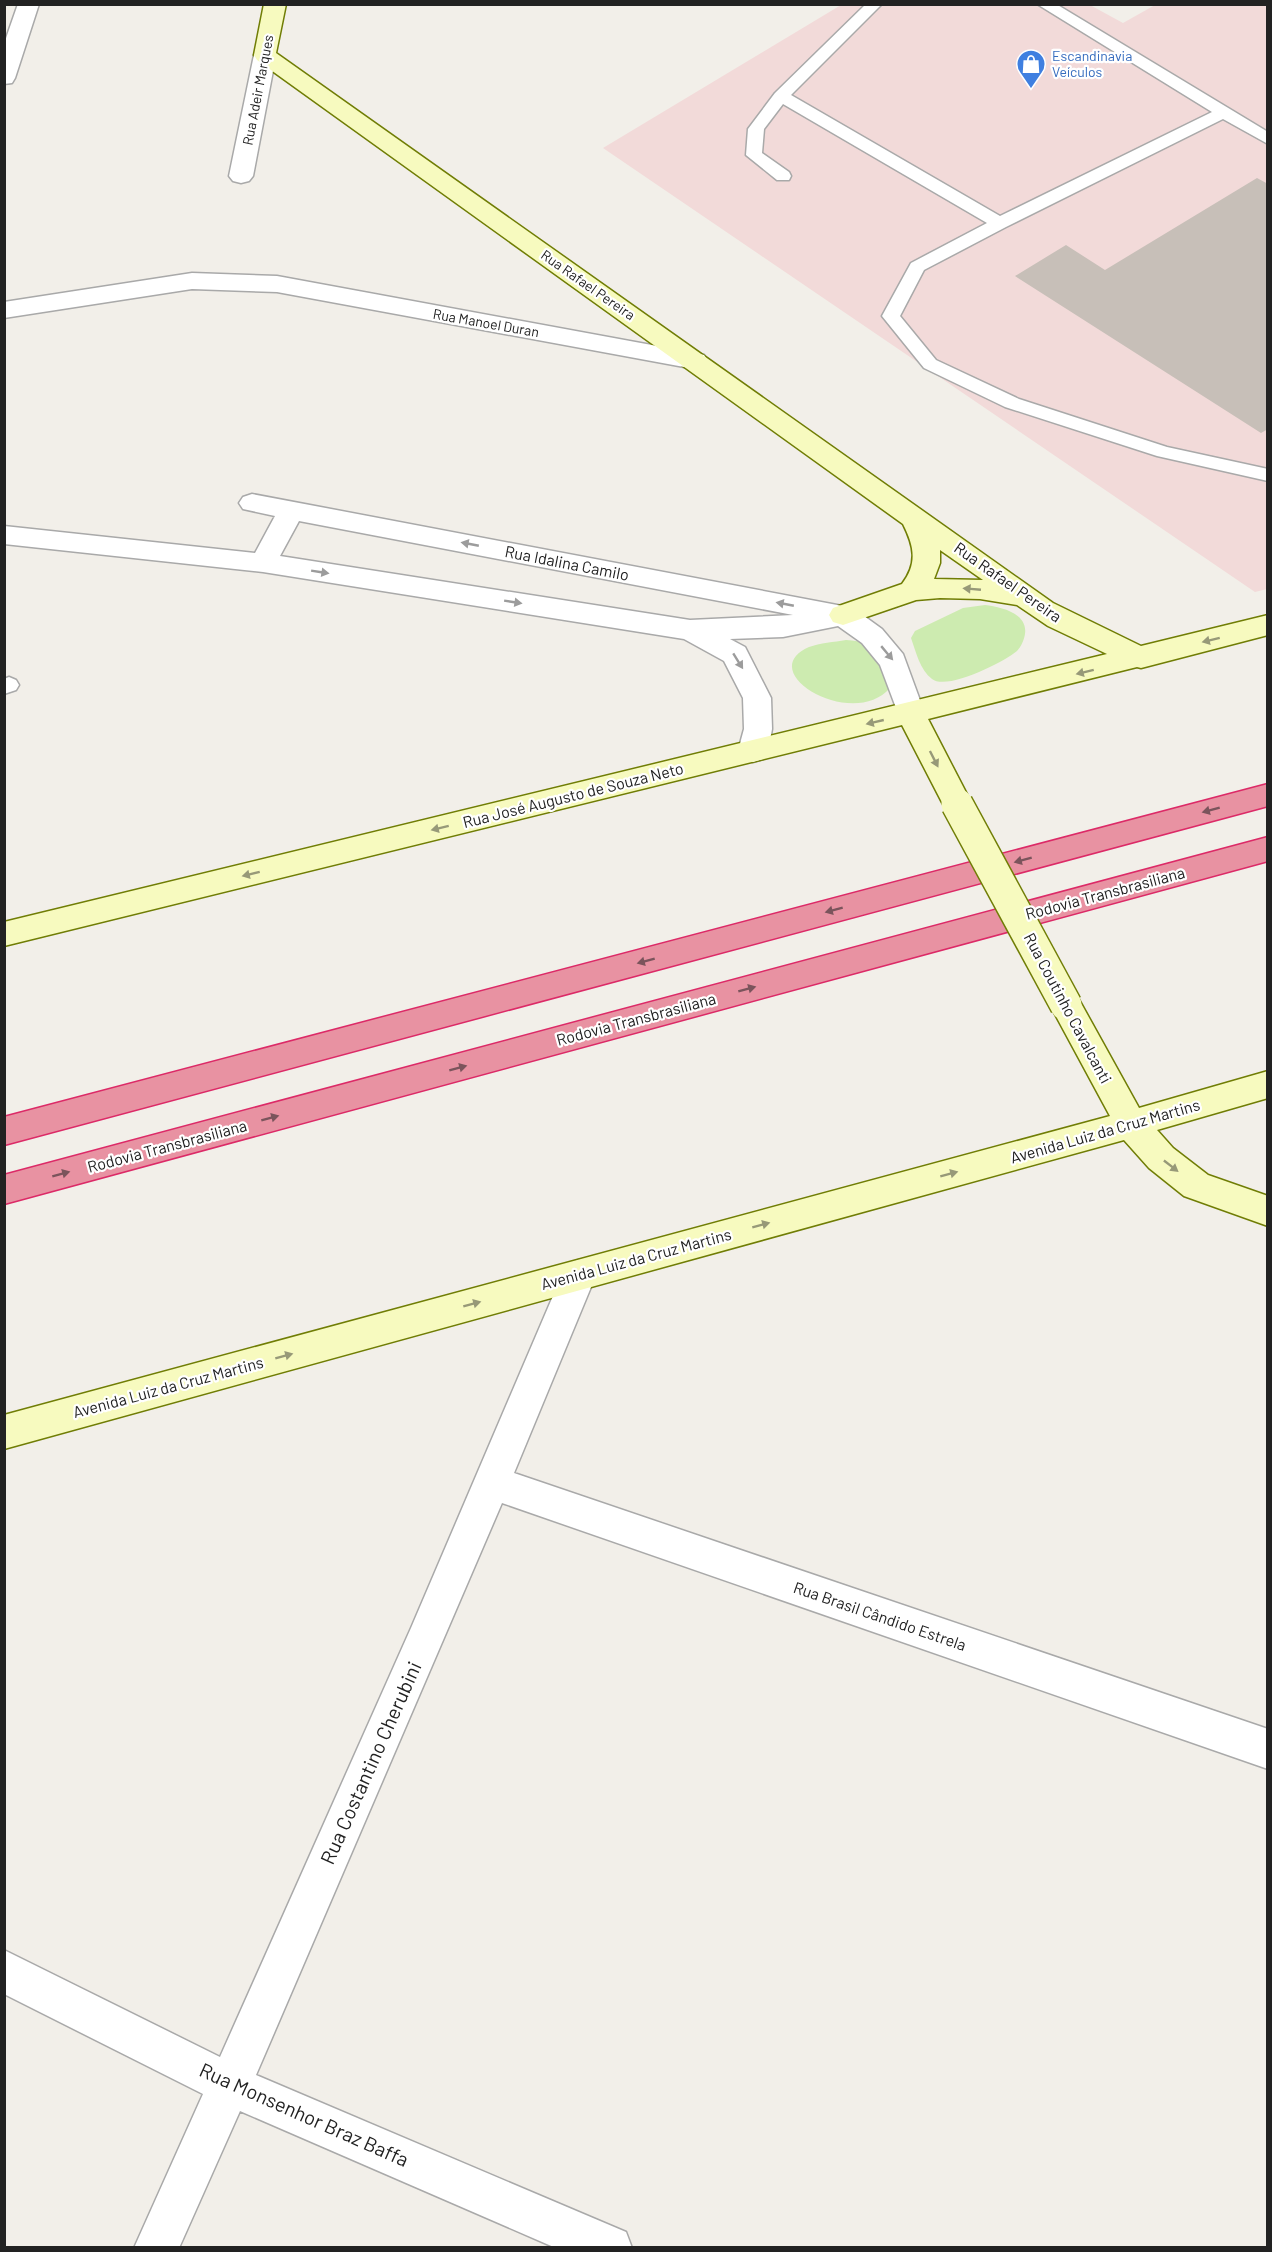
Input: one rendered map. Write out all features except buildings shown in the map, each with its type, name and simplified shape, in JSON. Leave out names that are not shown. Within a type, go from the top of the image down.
[{"type":"highway","points":[[4,1131],[1268,795]]},
{"type":"highway","name":"Rodovia Transbrasiliana","points":[[4,1190],[1268,849]]},
{"type":"main road","name":"Rua Adeir Marques","points":[[265,55],[275,4]]},
{"type":"main road","name":"Rua Rafael Pereira","points":[[265,55],[1058,619],[1141,658]]},
{"type":"main road","name":"Rua Rafael Pereira","points":[[911,592],[928,566],[928,550],[912,515]]},
{"type":"main road","name":"Rua Idalina Camilo","points":[[843,615],[911,592],[937,588],[967,588],[1030,599]]},
{"type":"main road","name":"Rua José Augusto de Souza Neto","points":[[4,934],[1141,658],[1268,625]]},
{"type":"main road","name":"Rua Coutinho Cavalcanti","points":[[910,714],[1131,1124],[1161,1158],[1196,1186],[1268,1211]]},
{"type":"main road","name":"Avenida Luiz da Cruz Martins","points":[[4,1432],[1131,1124],[1268,1084]]},
{"type":"street","points":[[4,78],[29,4]]},
{"type":"street","name":"Rua Adeir Marques","points":[[241,176],[265,55]]},
{"type":"street","name":"Rua Manoel Duran","points":[[4,310],[192,281],[277,284],[695,361]]},
{"type":"street","name":"Rua Idalina Camilo","points":[[252,502],[843,615],[872,636],[893,661],[910,714]]},
{"type":"street","points":[[263,563],[292,510]]},
{"type":"street","name":"Rua Idalina Camilo","points":[[4,535],[263,563],[690,630],[783,627],[843,615]]},
{"type":"street","name":"Rua Idalina Camilo","points":[[690,630],[735,654],[757,698],[758,729],[753,751]]},
{"type":"street","name":"Rua Costantino Cherubini","points":[[156,2247],[230,2085],[493,1483],[579,1275]]},
{"type":"street","name":"Rua Brasil Cândido Estrela","points":[[493,1483],[1268,1749]]},
{"type":"street","name":"Rua Monsenhor Braz Baffa","points":[[4,1971],[230,2085],[610,2247]]},
{"type":"lane","points":[[783,176],[754,154],[756,129],[780,96],[875,4]]},
{"type":"lane","points":[[1044,4],[1268,139]]},
{"type":"lane","points":[[780,96],[1000,223]]},
{"type":"lane","points":[[1222,113],[1000,223],[917,267],[891,316],[930,364],[1012,403],[1164,452],[1263,470]]},
{"type":"shaded area","points":[[841,5],[1090,5],[1123,23],[1155,5],[1267,5],[1267,589],[1255,592],[603,148]]},
{"type":"green space","points":[[985,605],[998,607],[1018,616],[1025,627],[1020,648],[1000,662],[975,674],[950,681],[939,682],[932,679],[924,671],[917,655],[911,638],[915,631],[963,608]]},
{"type":"green space","points":[[846,640],[866,644],[878,654],[882,661],[890,688],[874,700],[854,703],[833,701],[814,693],[800,682],[792,670],[795,658],[809,647]]},
{"type":"place","name":"Escandinavia Veículos","points":[[1031,90]]}]
